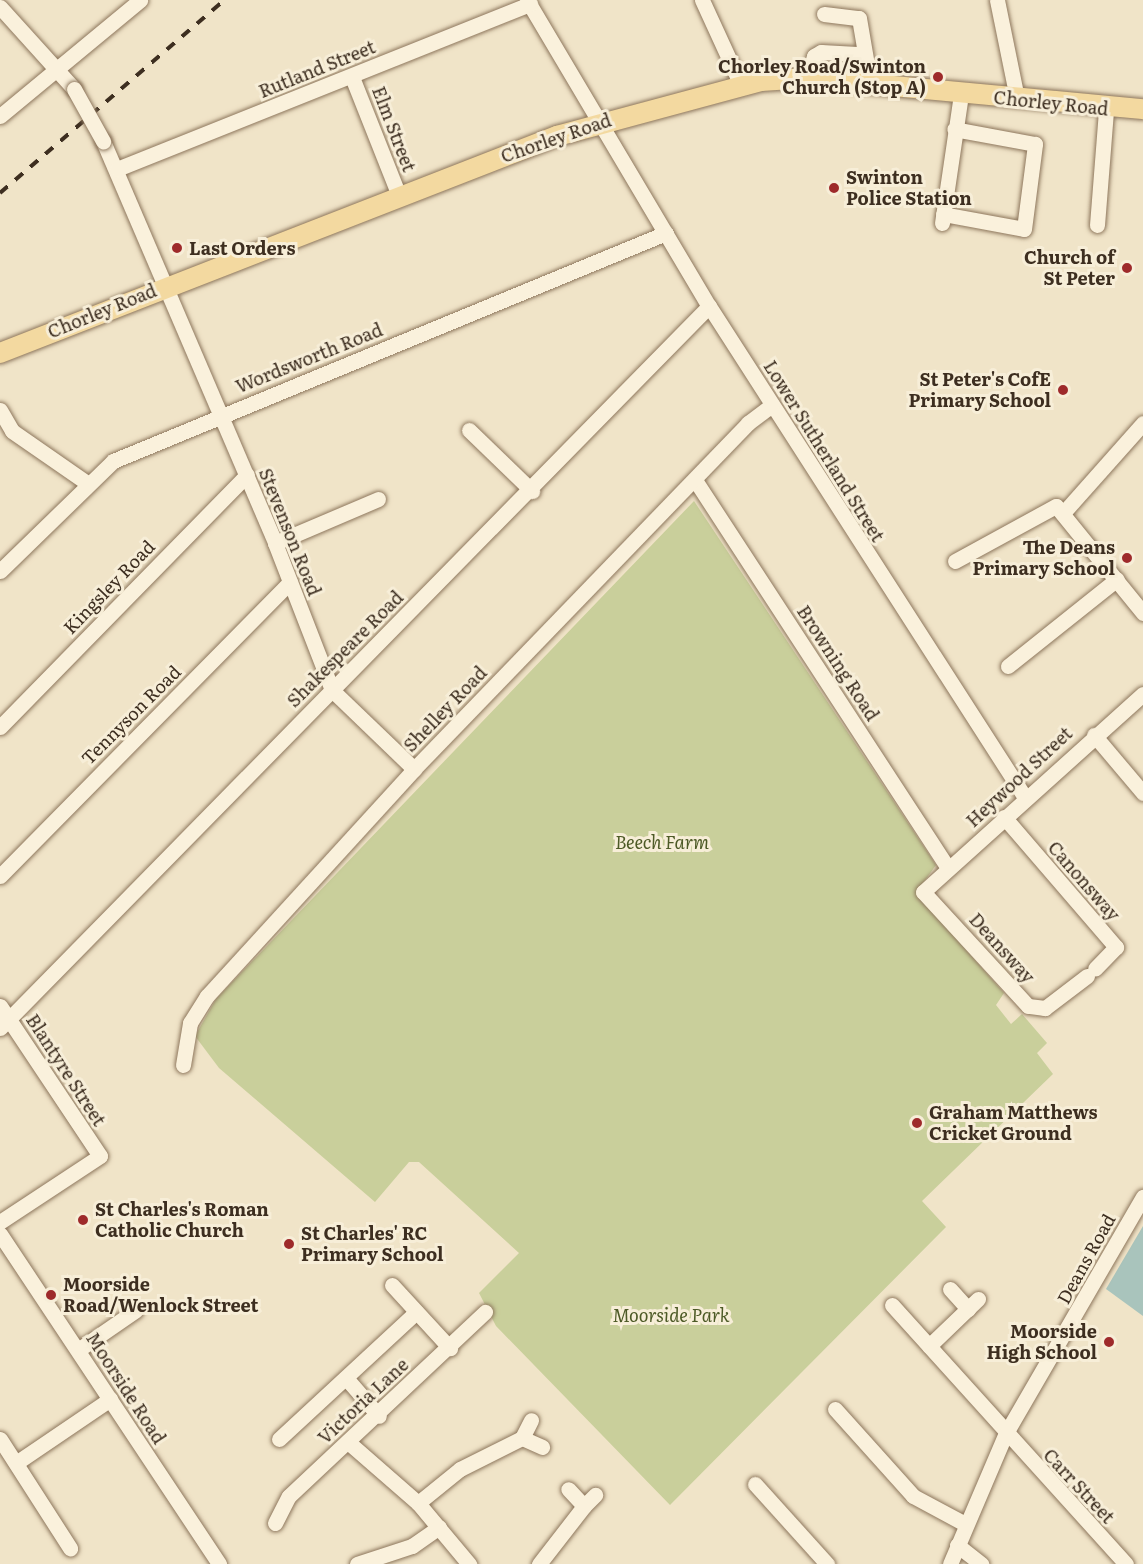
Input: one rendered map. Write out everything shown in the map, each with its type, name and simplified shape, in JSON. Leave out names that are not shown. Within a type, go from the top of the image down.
[{"type":"main road","name":"Chorley Road","points":[[0,353],[165,286],[598,122],[741,85],[867,74],[961,94],[1017,98],[1106,110],[1143,110]]},
{"type":"street","points":[[0,116],[55,67],[140,0]]},
{"type":"street","points":[[702,0],[741,85]]},
{"type":"street","points":[[997,0],[1017,98]]},
{"type":"street","name":"Rutland Street","points":[[117,169],[352,77],[529,2]]},
{"type":"street","name":"Lower Sutherland Street","points":[[529,2],[598,122],[710,306],[1024,796]]},
{"type":"street","name":"Stevenson Road","points":[[0,7],[74,89],[117,169],[247,475],[332,690],[414,769]]},
{"type":"street","points":[[824,14],[859,18],[867,74]]},
{"type":"street","points":[[807,78],[814,56],[821,52],[857,54],[867,74]]},
{"type":"street","name":"Elm Street","points":[[352,77],[399,196]]},
{"type":"street","points":[[954,129],[1035,144],[1024,229],[943,218],[954,129],[961,94]]},
{"type":"street","points":[[1097,225],[1106,110]]},
{"type":"street","name":"Wordsworth Road","points":[[0,571],[7,554],[113,460],[220,414],[666,233]]},
{"type":"street","name":"Shakespeare Road","points":[[5,1024],[332,690],[532,491],[710,306]]},
{"type":"street","name":"Shelley Road","points":[[183,1065],[190,1023],[207,996],[414,769],[748,423],[772,405]]},
{"type":"street","points":[[0,410],[12,431],[87,483]]},
{"type":"street","points":[[955,561],[1060,509],[1143,423]]},
{"type":"street","points":[[469,430],[532,491]]},
{"type":"street","name":"Kingsley Road","points":[[0,727],[247,475]]},
{"type":"street","name":"Browning Road","points":[[695,480],[948,868]]},
{"type":"street","points":[[275,543],[378,498]]},
{"type":"street","points":[[1060,509],[1143,613]]},
{"type":"street","points":[[1008,666],[1117,579]]},
{"type":"street","name":"Tennyson Road","points":[[0,876],[290,582]]},
{"type":"street","name":"Heywood Street","points":[[923,892],[1024,796],[1143,694]]},
{"type":"street","points":[[1089,739],[1143,793]]},
{"type":"street","name":"Canonsway","points":[[1004,817],[1116,947],[1091,972]]},
{"type":"street","name":"Deansway","points":[[923,892],[1028,1006],[1046,1008],[1091,972]]},
{"type":"street","name":"Blantyre Street","points":[[0,1006],[5,1024],[100,1156],[0,1222]]},
{"type":"street","name":"Deans Road","points":[[950,1564],[965,1524],[1010,1427],[1143,1197]]},
{"type":"street","name":"Moorside Road","points":[[2,1241],[78,1350],[219,1564]]},
{"type":"street","points":[[392,1285],[450,1348]]},
{"type":"street","points":[[928,1346],[973,1304],[950,1289]]},
{"type":"street","name":"Carr Street","points":[[892,1305],[928,1346],[1010,1427],[1126,1564]]},
{"type":"street","points":[[78,1350],[136,1310]]},
{"type":"street","points":[[279,1439],[416,1312]]},
{"type":"street","name":"Victoria Lane","points":[[275,1523],[289,1496],[379,1416],[485,1312]]},
{"type":"street","points":[[346,1378],[379,1416]]},
{"type":"street","points":[[16,1463],[110,1399]]},
{"type":"street","points":[[835,1409],[913,1496],[965,1524]]},
{"type":"street","points":[[418,1503],[460,1469],[522,1438],[531,1420]]},
{"type":"street","points":[[522,1438],[542,1447]]},
{"type":"street","points":[[0,1439],[70,1548]]},
{"type":"street","points":[[348,1442],[418,1503],[468,1564]]},
{"type":"street","points":[[755,1484],[826,1564]]},
{"type":"street","points":[[539,1564],[590,1500],[568,1489]]},
{"type":"street","points":[[357,1564],[412,1546],[439,1527]]},
{"type":"street","points":[[957,1545],[981,1564]]},
{"type":"green space","name":"Beech Farm","points":[[694,501],[936,865],[916,893],[1004,993],[996,1005],[1011,1024],[1022,1014],[1047,1043],[1037,1053],[1053,1074],[922,1201],[946,1227],[670,1505],[496,1326],[479,1293],[519,1253],[419,1162],[409,1162],[375,1202],[219,1068],[195,1036],[216,999]]},
{"type":"water","points":[[1143,1226],[1143,1316],[1106,1289]]},
{"type":"railway","points":[[0,193],[224,0]]},
{"type":"place","name":"Chorley Road/Swinton Church (Stop A)","points":[[938,77]]},
{"type":"place","name":"Swinton Police Station","points":[[834,188]]},
{"type":"place","name":"Last Orders","points":[[177,248]]},
{"type":"place","name":"Church of St Peter","points":[[1127,268]]},
{"type":"place","name":"St Peter's CofE Primary School","points":[[1063,390]]},
{"type":"place","name":"The Deans Primary School","points":[[1127,558]]},
{"type":"place","name":"Graham Matthews Cricket Ground","points":[[917,1123]]},
{"type":"place","name":"St Charles's Roman Catholic Church","points":[[83,1220]]},
{"type":"place","name":"St Charles' RC Primary School","points":[[289,1244]]},
{"type":"place","name":"Moorside Road/Wenlock Street","points":[[51,1295]]},
{"type":"place","name":"Moorside High School","points":[[1109,1342]]},
{"type":"park label","name":"Moorside Park","points":[[671,1315]]}]
